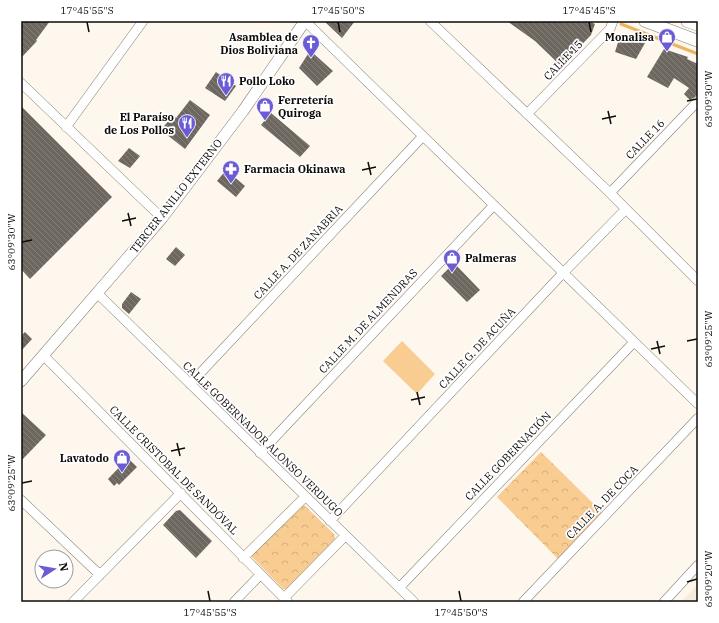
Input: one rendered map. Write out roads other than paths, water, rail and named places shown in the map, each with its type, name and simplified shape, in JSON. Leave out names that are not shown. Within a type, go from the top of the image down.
[{"type":"main road","points":[[646,21],[698,41]]},
{"type":"main road","points":[[687,21],[698,25]]},
{"type":"street","points":[[66,127],[143,21]]},
{"type":"street","points":[[305,21],[698,404]]},
{"type":"street","name":"TERCER ANILLO EXTERNO","points":[[21,381],[162,218],[243,110],[305,21]]},
{"type":"street","points":[[430,21],[610,193],[695,277],[698,267]]},
{"type":"street","name":"CALLE 15","points":[[527,114],[610,29],[613,21]]},
{"type":"street","points":[[21,83],[162,218]]},
{"type":"street","name":"CALLE 16","points":[[610,193],[698,102]]},
{"type":"street","name":"CALLE A. DE ZANABRIA","points":[[190,384],[423,136]]},
{"type":"street","name":"CALLE M. DE ALMENDRAS","points":[[260,453],[494,204]]},
{"type":"street","name":"CALLE G. DE ACUÑA","points":[[330,521],[564,272],[626,209]]},
{"type":"street","name":"CALLE GOBERNADOR ALONSO VERDUGO","points":[[97,293],[414,602]]},
{"type":"street","name":"CALLE GOBERNACIÓN","points":[[400,587],[634,342]]},
{"type":"street","name":"CALLE CRISTOBAL DE SANDÓVAL","points":[[43,355],[286,600]]},
{"type":"street","name":"CALLE A. DE COCA","points":[[523,602],[698,418]]},
{"type":"street","points":[[73,602],[181,493]]},
{"type":"street","points":[[243,558],[305,497]]},
{"type":"street","points":[[21,500],[100,575]]},
{"type":"street","points":[[286,600],[346,536]]},
{"type":"street","points":[[664,602],[698,565]]},
{"type":"street","points":[[234,602],[260,575]]},
{"type":"waterway","points":[[621,24],[698,54]]},
{"type":"place","name":"Monalisa","points":[[667,52]]},
{"type":"place","name":"Asamblea de Dios Boliviana","points":[[311,58]]},
{"type":"place","name":"Pollo Loko","points":[[226,96]]},
{"type":"place","name":"Ferretería Quiroga","points":[[265,121]]},
{"type":"place","name":"El Paraíso de Los Pollos","points":[[187,138]]},
{"type":"place","name":"Farmacia Okinawa","points":[[231,184]]},
{"type":"place","name":"Palmeras","points":[[452,273]]},
{"type":"place","name":"Lavatodo","points":[[122,473]]}]
